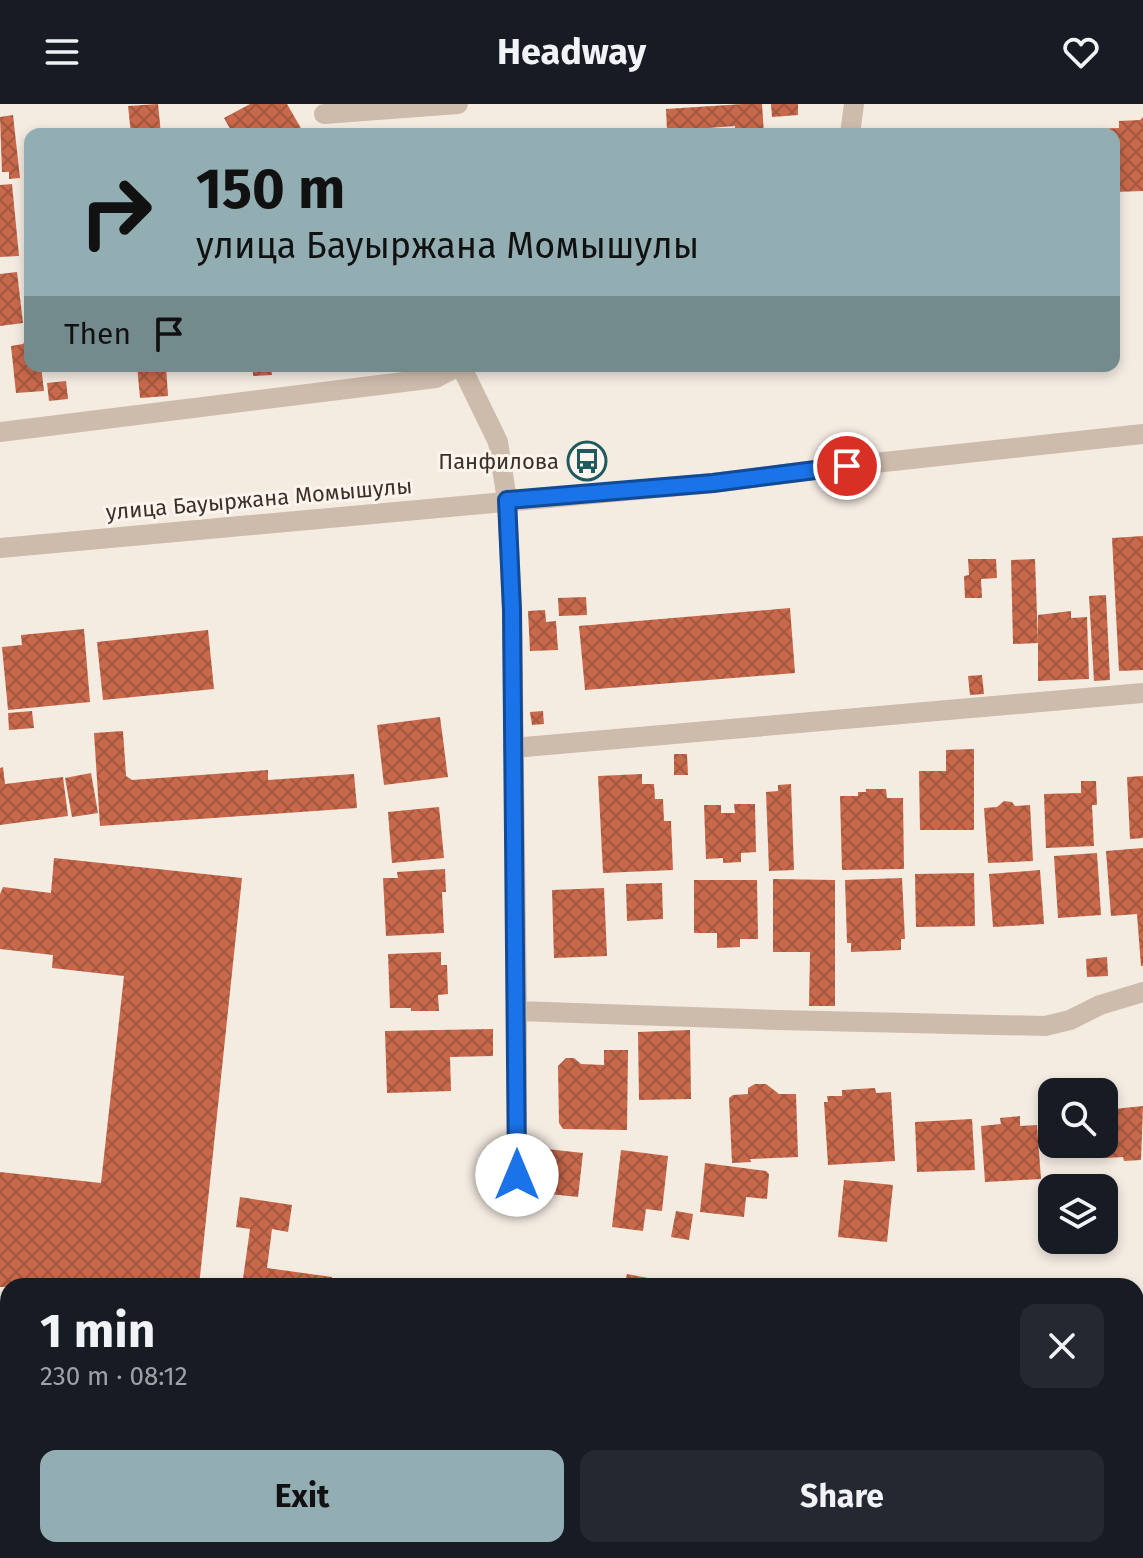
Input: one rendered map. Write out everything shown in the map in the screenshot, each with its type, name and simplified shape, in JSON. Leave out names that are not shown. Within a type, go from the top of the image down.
[{"type":"street","points":[[332,128],[322,109],[458,104]]},
{"type":"street","points":[[851,128],[854,104]]},
{"type":"street","points":[[0,432],[436,378],[448,372]]},
{"type":"street","points":[[463,372],[498,442],[507,500],[517,1011],[517,1175]]},
{"type":"street","name":"улица Бауыржана Момышулы","points":[[0,548],[713,483],[1143,434]]},
{"type":"street","points":[[513,748],[1143,693]]},
{"type":"street","points":[[517,1011],[1045,1026],[1070,1020],[1100,1005],[1143,992]]},
{"type":"building","points":[[158,104],[160,128],[130,128],[128,106]]},
{"type":"building","points":[[250,104],[287,104],[301,128],[230,128],[224,118]]},
{"type":"building","points":[[762,104],[764,128],[667,128],[666,109]]},
{"type":"building","points":[[771,104],[798,104],[798,115],[772,117]]},
{"type":"building","points":[[13,115],[20,178],[9,179],[9,172],[2,172],[0,117]]},
{"type":"building","points":[[1143,117],[1143,191],[1120,192],[1119,121],[1140,120]]},
{"type":"building","points":[[12,184],[19,256],[0,257],[0,185]]},
{"type":"building","points":[[17,272],[23,323],[0,326],[0,274]]},
{"type":"building","points":[[23,344],[24,372],[42,372],[44,391],[16,393],[11,346]]},
{"type":"building","points":[[138,372],[166,372],[168,396],[140,398]]},
{"type":"building","points":[[253,372],[272,372],[272,375],[253,376]]},
{"type":"building","points":[[66,381],[68,399],[49,401],[47,383]]},
{"type":"building","points":[[1143,536],[1143,670],[1119,671],[1112,538]]},
{"type":"building","points":[[968,559],[996,559],[997,578],[981,579],[982,598],[965,598],[964,576],[969,575]]},
{"type":"building","points":[[1035,559],[1038,643],[1013,644],[1011,560]]},
{"type":"building","points":[[1106,595],[1110,680],[1094,681],[1089,596]]},
{"type":"building","points":[[586,597],[587,615],[559,616],[558,598]]},
{"type":"building","points":[[790,608],[795,673],[585,690],[579,626]]},
{"type":"building","points":[[545,610],[546,622],[556,621],[558,650],[530,651],[528,611]]},
{"type":"building","points":[[1071,611],[1071,618],[1087,617],[1089,679],[1038,681],[1038,615]]},
{"type":"building","points":[[84,629],[90,702],[8,710],[2,647],[22,645],[21,635]]},
{"type":"building","points":[[208,630],[214,689],[103,700],[97,642]]},
{"type":"building","points":[[982,675],[984,694],[970,695],[968,676]]},
{"type":"building","points":[[32,711],[34,728],[9,730],[8,713]]},
{"type":"building","points":[[543,711],[544,724],[532,725],[530,712]]},
{"type":"building","points":[[440,717],[448,777],[384,785],[377,725]]},
{"type":"building","points":[[123,731],[126,776],[132,780],[268,770],[268,780],[354,774],[357,808],[100,826],[94,733]]},
{"type":"building","points":[[974,749],[974,830],[920,830],[919,771],[946,771],[946,750]]},
{"type":"building","points":[[674,754],[687,754],[688,775],[674,775]]},
{"type":"building","points":[[3,767],[5,784],[63,777],[68,816],[0,825],[0,768]]},
{"type":"building","points":[[91,773],[98,813],[72,817],[65,778]]},
{"type":"building","points":[[642,774],[642,784],[654,784],[655,799],[663,799],[664,821],[671,821],[673,870],[603,873],[598,776]]},
{"type":"building","points":[[1143,776],[1143,838],[1130,839],[1127,777]]},
{"type":"building","points":[[1081,781],[1096,781],[1097,805],[1092,805],[1094,846],[1046,848],[1044,794],[1081,793]]},
{"type":"building","points":[[791,784],[794,870],[769,871],[766,792],[778,791],[778,785]]},
{"type":"building","points":[[866,789],[886,789],[887,798],[903,798],[904,869],[842,870],[840,796],[858,796],[858,792],[866,792]]},
{"type":"building","points":[[1004,801],[1012,802],[1015,806],[1030,805],[1033,861],[988,863],[984,808],[997,807]]},
{"type":"building","points":[[734,804],[755,804],[756,852],[741,853],[741,862],[723,863],[723,858],[706,859],[704,805],[721,805],[721,813],[735,813]]},
{"type":"building","points":[[439,807],[444,858],[392,863],[388,812]]},
{"type":"building","points":[[1143,848],[1141,966],[1137,914],[1111,916],[1106,851]]},
{"type":"building","points":[[1097,853],[1101,915],[1058,918],[1054,856]]},
{"type":"building","points":[[54,858],[242,878],[200,1278],[0,1278],[0,1172],[101,1183],[124,976],[52,968],[53,955],[0,949],[0,894],[3,887],[51,893]]},
{"type":"building","points":[[445,869],[446,892],[442,892],[444,933],[386,936],[383,878],[398,878],[397,872]]},
{"type":"building","points":[[1040,870],[1044,924],[993,927],[989,874]]},
{"type":"building","points":[[974,873],[975,926],[916,927],[915,874]]},
{"type":"building","points":[[902,878],[905,939],[901,939],[901,950],[851,952],[851,943],[847,943],[845,880]]},
{"type":"building","points":[[773,879],[835,880],[835,1006],[809,1006],[810,952],[773,952]]},
{"type":"building","points":[[694,880],[757,880],[758,939],[740,939],[740,947],[717,948],[717,933],[694,933]]},
{"type":"building","points":[[662,883],[663,919],[627,921],[626,884]]},
{"type":"building","points":[[604,888],[607,956],[554,958],[552,890]]},
{"type":"building","points":[[441,952],[441,965],[447,965],[448,994],[438,995],[439,1011],[390,1008],[388,954]]},
{"type":"building","points":[[1107,957],[1108,976],[1087,977],[1086,959]]},
{"type":"building","points":[[493,1029],[493,1056],[450,1057],[451,1091],[387,1093],[385,1031]]},
{"type":"building","points":[[690,1030],[691,1099],[639,1100],[638,1032]]},
{"type":"building","points":[[604,1050],[628,1050],[627,1130],[563,1129],[559,1123],[558,1066],[566,1058],[574,1058],[581,1064],[604,1065]]},
{"type":"building","points":[[766,1084],[779,1094],[796,1094],[798,1157],[732,1163],[729,1098],[748,1094],[748,1088]]},
{"type":"building","points":[[875,1088],[876,1093],[891,1092],[895,1161],[828,1165],[824,1102],[828,1102],[827,1096],[842,1096],[842,1090]]},
{"type":"building","points":[[1143,1106],[1141,1160],[1124,1161],[1123,1157],[1118,1157],[1118,1109]]},
{"type":"building","points":[[1020,1116],[1020,1126],[1037,1125],[1041,1174],[1038,1179],[985,1182],[981,1126],[1001,1124],[1000,1118]]},
{"type":"building","points":[[972,1119],[975,1170],[917,1172],[915,1122]]},
{"type":"building","points":[[538,1148],[583,1153],[578,1197],[540,1193],[533,1196]]},
{"type":"building","points":[[621,1150],[668,1156],[662,1211],[646,1209],[643,1231],[612,1227]]},
{"type":"building","points":[[705,1163],[766,1171],[769,1174],[767,1199],[746,1197],[744,1217],[700,1212]]},
{"type":"building","points":[[844,1180],[893,1185],[887,1242],[838,1237]]},
{"type":"building","points":[[240,1197],[292,1205],[288,1232],[272,1229],[267,1268],[332,1278],[243,1278],[250,1229],[236,1227]]},
{"type":"building","points":[[676,1211],[693,1214],[689,1240],[671,1237]]},
{"type":"building","points":[[627,1274],[648,1278],[626,1278]]},
{"type":"place","name":"Панфилова","points":[[587,461]]},
{"type":"route","points":[[517,1175],[512,610],[507,500],[713,483],[847,466]]}]
